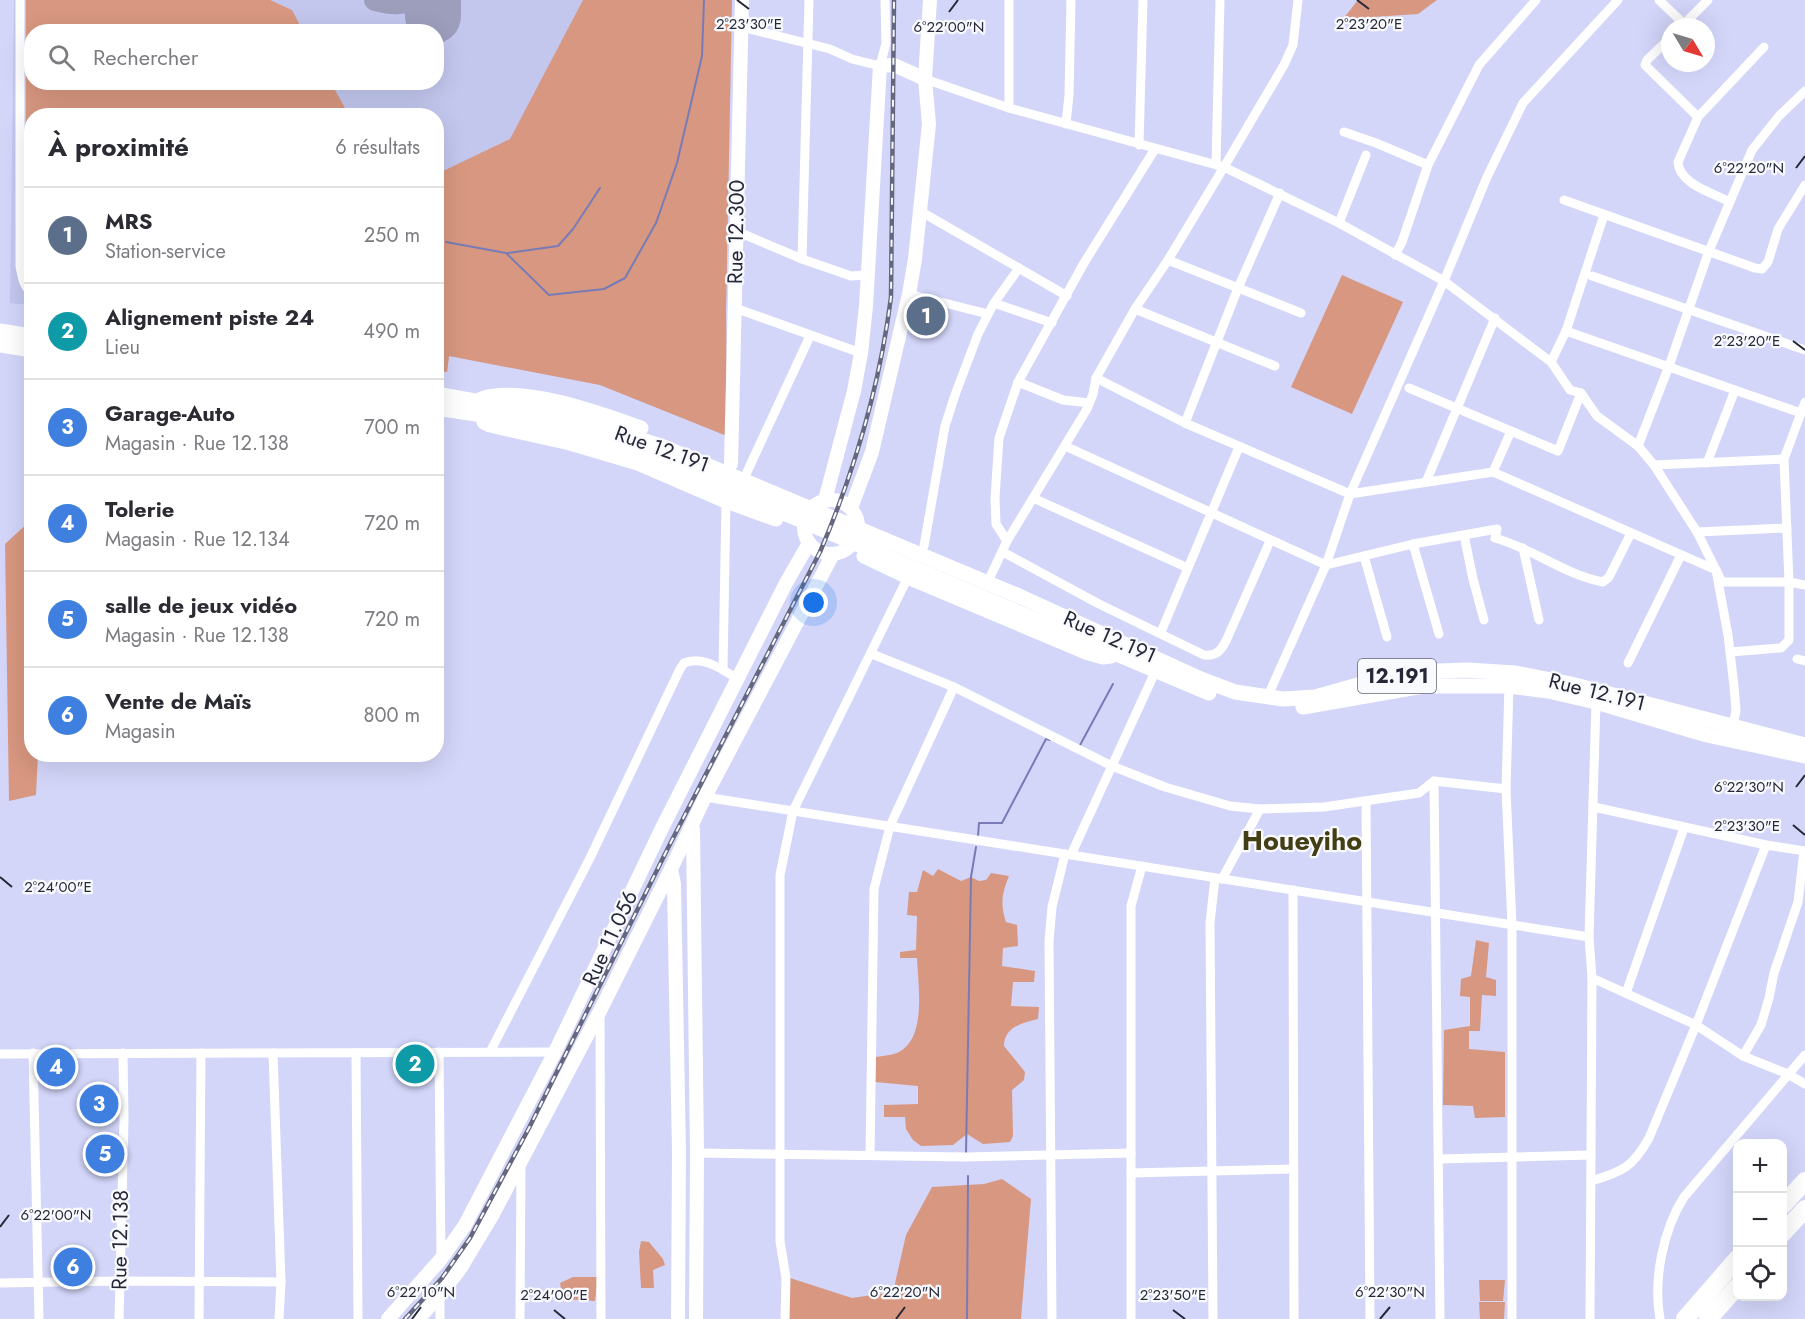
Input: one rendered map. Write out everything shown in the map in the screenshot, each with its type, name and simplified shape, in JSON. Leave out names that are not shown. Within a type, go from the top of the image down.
[{"type":"highway","points":[[1787,1200],[1805,1180]]},
{"type":"highway","points":[[1787,1229],[1805,1209]]},
{"type":"highway","points":[[1685,1319],[1733,1263]]},
{"type":"highway","points":[[1708,1319],[1733,1291]]},
{"type":"main road","name":"Rue 12.300","points":[[731,464],[741,0]]},
{"type":"main road","points":[[418,1319],[440,1295],[477,1242],[600,1011],[705,797],[840,551],[856,536],[854,514],[872,452],[909,294],[929,124],[925,79],[930,0]]},
{"type":"main road","points":[[807,536],[806,516],[819,503],[854,391],[861,353],[868,275],[880,66],[894,65],[925,79]]},
{"type":"main road","points":[[0,331],[24,335]]},
{"type":"main road","points":[[0,345],[24,349]]},
{"type":"main road","points":[[495,395],[515,395],[587,410],[668,438],[819,503],[838,500],[854,514],[1103,622],[1115,629],[1126,650],[1104,657],[1086,652],[840,551],[820,552],[807,536],[638,464],[570,443],[490,425],[472,408],[495,395]]},
{"type":"main road","name":"Rue 12.191","points":[[444,397],[472,408]]},
{"type":"main road","name":"Rue 12.191","points":[[444,408],[472,408],[566,417],[641,438],[678,460],[1126,650],[1227,688],[1267,698],[1315,697],[1383,678],[1439,671],[1490,671],[1545,678],[1805,745]]},
{"type":"main road","name":"Rue 11.056","points":[[388,1319],[441,1259],[465,1225],[555,1052],[661,830],[786,583],[807,536]]},
{"type":"main road","name":"Rue 12.191","points":[[1126,650],[1156,670],[1226,699],[1272,708],[1314,707],[1423,686],[1509,686],[1548,691],[1596,702],[1707,735],[1805,756]]},
{"type":"main road","points":[[693,825],[697,1153],[696,1319]]},
{"type":"main road","points":[[671,869],[674,884],[678,1140],[678,1319]]},
{"type":"street","points":[[20,0],[20,266],[24,283]]},
{"type":"street","points":[[802,259],[809,0]]},
{"type":"street","points":[[741,27],[809,44],[880,66],[886,43],[885,0]]},
{"type":"street","points":[[1009,0],[1009,108]]},
{"type":"street","points":[[1066,124],[1069,95],[1071,0]]},
{"type":"street","points":[[1139,145],[1143,0]]},
{"type":"street","points":[[1220,0],[1220,166]]},
{"type":"street","points":[[991,575],[1007,541],[1089,403],[1096,378],[1135,309],[1168,260],[1220,166],[1284,65],[1293,45],[1298,0]]},
{"type":"street","points":[[1395,255],[1402,242],[1428,165],[1479,65],[1536,0]]},
{"type":"street","points":[[1267,698],[1326,566],[1350,494],[1487,177],[1522,103],[1618,0]]},
{"type":"street","points":[[1659,0],[1675,18]]},
{"type":"street","points":[[1690,18],[1708,0]]},
{"type":"street","points":[[1661,47],[1645,65],[1698,117]]},
{"type":"street","points":[[1730,202],[1686,179],[1678,169],[1678,162],[1698,117],[1764,47]]},
{"type":"street","points":[[925,79],[1009,108],[1220,166],[1339,223],[1443,281],[1551,362],[1570,390],[1581,393],[1597,416],[1638,446],[1654,465],[1698,532],[1722,582],[1789,582],[1805,585]]},
{"type":"street","points":[[1638,446],[1709,251],[1752,150],[1779,116],[1805,91]]},
{"type":"street","points":[[1344,132],[1428,165]]},
{"type":"street","points":[[1007,541],[996,524],[995,498],[999,438],[1018,382],[1084,263],[1155,149]]},
{"type":"street","points":[[1339,223],[1366,155]]},
{"type":"street","points":[[1564,200],[1762,269],[1768,262],[1778,229],[1805,185]]},
{"type":"street","points":[[1185,423],[1238,288],[1280,193]]},
{"type":"street","points":[[920,211],[1067,296]]},
{"type":"street","points":[[1551,362],[1566,331],[1604,214]]},
{"type":"street","points":[[736,231],[802,259],[851,276],[868,275]]},
{"type":"street","points":[[1168,260],[1301,313]]},
{"type":"street","points":[[924,546],[945,426],[978,334],[994,303],[1019,268]]},
{"type":"street","points":[[1592,276],[1805,350]]},
{"type":"street","points":[[909,294],[988,314]]},
{"type":"street","points":[[994,303],[1052,323]]},
{"type":"street","points":[[735,308],[861,353]]},
{"type":"street","points":[[1135,309],[1275,366]]},
{"type":"street","points":[[1426,482],[1495,318]]},
{"type":"street","points":[[1566,331],[1801,413]]},
{"type":"street","points":[[747,472],[810,336]]},
{"type":"street","points":[[1096,378],[1185,423],[1350,494],[1493,472],[1716,570]]},
{"type":"street","points":[[1018,382],[1063,400],[1089,403]]},
{"type":"street","points":[[1408,388],[1558,451],[1581,393]]},
{"type":"street","points":[[1707,463],[1735,390]]},
{"type":"street","points":[[1730,652],[1781,648],[1786,645],[1790,632],[1784,459],[1805,402]]},
{"type":"street","points":[[1493,472],[1511,431]]},
{"type":"street","points":[[1065,446],[1326,566],[1413,544],[1497,529],[1495,538],[1603,582],[1609,577],[1631,533]]},
{"type":"street","points":[[1161,632],[1239,447]]},
{"type":"street","points":[[1654,465],[1784,459]]},
{"type":"street","points":[[1033,498],[1188,568]]},
{"type":"street","points":[[723,670],[726,501]]},
{"type":"street","points":[[1698,532],[1787,528]]},
{"type":"street","points":[[1464,535],[1484,620]]},
{"type":"street","points":[[1003,552],[1099,603],[1204,655],[1213,656],[1220,652],[1226,641],[1270,541]]},
{"type":"street","points":[[1413,544],[1439,634]]},
{"type":"street","points":[[1523,548],[1539,620]]},
{"type":"street","points":[[1628,663],[1681,555]]},
{"type":"street","points":[[1364,556],[1387,637]]},
{"type":"street","points":[[1716,570],[1730,652],[1736,710],[1733,727]]},
{"type":"street","points":[[785,1319],[786,1278],[780,1241],[780,875],[793,811],[908,577]]},
{"type":"street","points":[[872,654],[954,687],[1112,766],[1230,806],[1260,809],[1324,807],[1419,793],[1434,781],[1506,789]]},
{"type":"street","points":[[490,1052],[590,858],[680,669],[684,663],[697,661],[712,664],[738,679]]},
{"type":"street","points":[[1052,1319],[1050,922],[1055,889],[1068,854],[1156,670]]},
{"type":"street","points":[[1509,686],[1506,789],[1512,925],[1512,1319]]},
{"type":"street","points":[[870,1155],[874,889],[890,826],[954,687]]},
{"type":"street","points":[[1590,1319],[1592,978],[1589,937],[1596,702]]},
{"type":"street","points":[[1434,781],[1440,1319]]},
{"type":"street","points":[[705,797],[1589,937]]},
{"type":"street","points":[[1366,801],[1370,1319]]},
{"type":"street","points":[[1594,807],[1684,828],[1805,851],[1798,902],[1774,973],[1770,998],[1761,1025],[1743,1056]]},
{"type":"street","points":[[1214,1319],[1210,923],[1219,878],[1260,809]]},
{"type":"street","points":[[1626,993],[1684,828]]},
{"type":"street","points":[[1592,1181],[1626,1168],[1639,1156],[1649,1138],[1766,845]]},
{"type":"street","points":[[1131,1319],[1131,906],[1142,866]]},
{"type":"street","points":[[1293,890],[1294,1319]]},
{"type":"street","points":[[1592,978],[1696,1025],[1743,1056],[1788,1074],[1805,1084]]},
{"type":"street","points":[[600,1011],[601,1319]]},
{"type":"street","points":[[439,1052],[441,1259]]},
{"type":"street","points":[[0,1054],[555,1052]]},
{"type":"street","points":[[33,1053],[40,1283],[39,1319]]},
{"type":"street","name":"Rue 12.138","points":[[119,1319],[124,1119],[123,1053]]},
{"type":"street","points":[[199,1319],[201,1053]]},
{"type":"street","points":[[273,1053],[281,1282],[279,1319]]},
{"type":"street","points":[[356,1053],[358,1319]]},
{"type":"street","points":[[1660,1319],[1659,1283],[1663,1253],[1670,1224],[1677,1208],[1805,1055]]},
{"type":"street","points":[[697,1153],[1131,1154]]},
{"type":"street","points":[[1438,1159],[1591,1155]]},
{"type":"street","points":[[520,1319],[521,1158]]},
{"type":"street","points":[[1131,1173],[1293,1169]]},
{"type":"street","points":[[0,1283],[281,1282]]},
{"type":"street","points":[[440,1295],[440,1319]]},
{"type":"shaded area","points":[[14,0],[732,0],[726,311],[727,436],[600,385],[449,356],[447,372],[444,372],[444,108],[24,108],[24,304],[10,303]]},
{"type":"shaded area","points":[[26,0],[270,0],[292,10],[299,24],[26,24]]},
{"type":"shaded area","points":[[583,0],[732,0],[726,311],[727,436],[600,385],[449,356],[447,372],[444,372],[444,171],[510,139]]},
{"type":"shaded area","points":[[1358,0],[1437,0],[1418,14],[1343,19]]},
{"type":"shaded area","points":[[26,90],[335,90],[345,108],[26,108]]},
{"type":"shaded area","points":[[1342,275],[1403,302],[1352,414],[1291,387]]},
{"type":"shaded area","points":[[24,526],[24,762],[38,762],[36,795],[9,801],[5,544]]},
{"type":"shaded area","points":[[938,869],[961,881],[971,877],[979,881],[986,880],[991,873],[1009,876],[1002,904],[1006,922],[1017,925],[1018,946],[1003,948],[1002,966],[1035,971],[1034,982],[1013,982],[1011,1006],[1039,1007],[1038,1019],[1015,1027],[1007,1034],[1005,1040],[1004,1046],[1025,1072],[1024,1080],[1012,1090],[1013,1136],[1010,1142],[983,1144],[967,1134],[953,1145],[921,1146],[913,1140],[906,1129],[905,1117],[884,1117],[884,1105],[918,1104],[918,1086],[875,1082],[876,1057],[899,1052],[908,1045],[914,1035],[919,1010],[917,958],[900,958],[900,952],[916,950],[917,916],[907,915],[909,892],[917,892],[923,870],[933,876]]},
{"type":"shaded area","points":[[1476,940],[1489,943],[1486,977],[1496,980],[1496,996],[1482,995],[1480,1031],[1469,1031],[1469,1049],[1505,1052],[1505,1117],[1475,1118],[1473,1106],[1443,1105],[1444,1030],[1470,1026],[1470,997],[1460,996],[1461,979],[1471,976]]},
{"type":"shaded area","points":[[1002,1179],[1031,1199],[1021,1319],[787,1319],[787,1277],[852,1298],[893,1292],[906,1235],[932,1187],[984,1184]]},
{"type":"shaded area","points":[[641,1241],[649,1242],[665,1265],[653,1270],[654,1288],[641,1288],[639,1252]]},
{"type":"shaded area","points":[[573,1277],[598,1277],[595,1301],[563,1299],[560,1283]]},
{"type":"shaded area","points":[[1479,1280],[1505,1280],[1503,1301],[1480,1301]]},
{"type":"shaded area","points":[[1479,1302],[1505,1302],[1504,1319],[1480,1319]]},
{"type":"waterway","points":[[446,242],[506,253],[549,295],[604,289],[625,278],[656,223],[677,163],[702,56],[704,0]]},
{"type":"waterway","points":[[508,253],[558,246],[573,229],[600,188]]},
{"type":"waterway","points":[[1079,747],[1113,684]]},
{"type":"waterway","points":[[978,836],[979,823],[1002,823],[1046,739],[1050,740]]},
{"type":"waterway","points":[[966,1153],[971,877],[976,847]]},
{"type":"waterway","points":[[967,1319],[968,1176]]},
{"type":"taxiway","points":[[375,0],[395,3],[415,0]]},
{"type":"runway","points":[[433,0],[433,16]]},
{"type":"railway","points":[[405,1319],[442,1278],[470,1238],[529,1128],[670,844],[820,552],[833,521],[855,458],[873,394],[891,297],[894,0]]},
{"type":"place","name":"MRS","points":[[926,316]]},
{"type":"place","name":"Alignement piste 24","points":[[415,1064]]},
{"type":"place","name":"Tolerie","points":[[56,1067]]},
{"type":"place","name":"Garage-Auto","points":[[99,1104]]},
{"type":"place","name":"salle de jeux vidéo","points":[[105,1154]]},
{"type":"place","name":"Vente de Maïs","points":[[73,1267]]},
{"type":"district","name":"Houeyiho","points":[[1302,841]]}]
